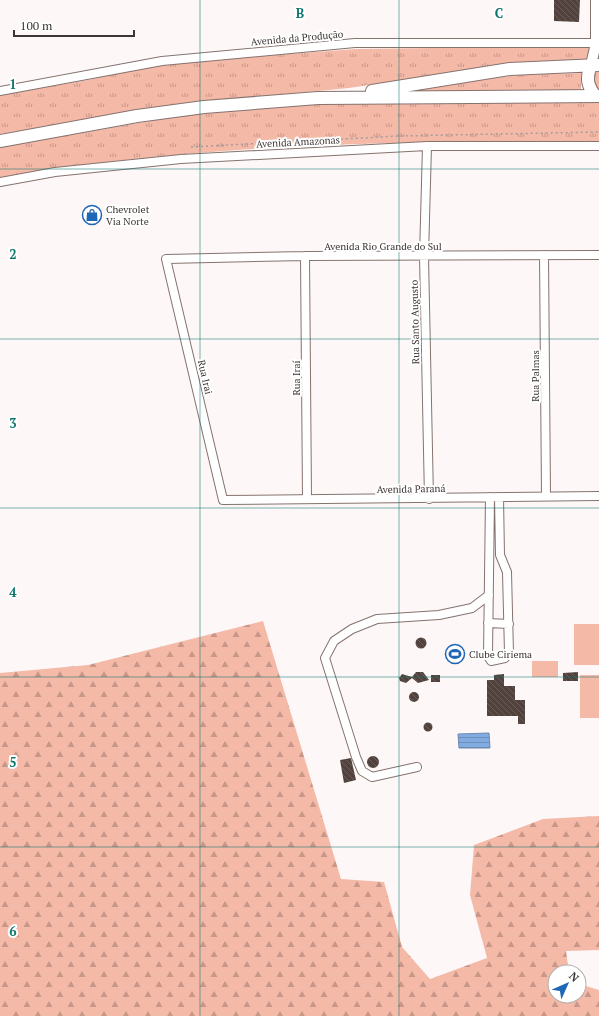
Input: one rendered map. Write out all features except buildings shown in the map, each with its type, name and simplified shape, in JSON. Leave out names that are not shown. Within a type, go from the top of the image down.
[{"type":"highway","points":[[595,65],[587,80],[588,86],[597,96]]},
{"type":"highway","points":[[332,97],[510,69],[595,65]]},
{"type":"highway","points":[[0,141],[137,116],[204,107],[332,97],[597,96]]},
{"type":"main road","points":[[595,65],[597,43],[596,0]]},
{"type":"street","name":"Avenida da Produção","points":[[0,91],[162,61],[355,43],[597,43]]},
{"type":"street","name":"Avenida Amazonas","points":[[0,182],[55,172],[170,160],[427,146],[599,146]]},
{"type":"street","name":"Rua Santo Augusto","points":[[427,146],[424,256],[429,499]]},
{"type":"street","name":"Rua Palmas","points":[[544,255],[546,496]]},
{"type":"street","name":"Avenida Rio Grande do Sul","points":[[166,259],[305,256],[599,255]]},
{"type":"street","name":"Rua Iraí","points":[[305,256],[307,499]]},
{"type":"street","name":"Rua Irai","points":[[166,259],[223,500]]},
{"type":"street","name":"Avenida Paraná","points":[[223,500],[599,496]]},
{"type":"street","points":[[490,498],[488,656],[491,661],[508,656],[507,572],[500,555],[499,497]]},
{"type":"street","points":[[489,526],[500,526]]},
{"type":"street","points":[[417,767],[372,777],[362,771],[356,757],[325,658],[334,641],[352,629],[377,619],[438,615],[472,608],[489,595]]},
{"type":"street","points":[[472,608],[488,619],[508,624]]},
{"type":"path","points":[[191,147],[399,136],[599,132]]},
{"type":"green space","points":[[592,46],[590,62],[489,67],[349,88],[186,104],[0,134],[0,95],[88,80],[163,63],[356,49]]},
{"type":"green space","points":[[599,70],[599,91],[594,88],[592,73]]},
{"type":"green space","points":[[581,73],[581,90],[401,92],[400,90],[518,75]]},
{"type":"green space","points":[[599,101],[599,141],[374,143],[299,146],[149,157],[74,166],[0,178],[0,147],[207,111],[318,102]]},
{"type":"green space","points":[[263,621],[341,879],[384,882],[402,947],[430,979],[487,958],[470,895],[474,845],[543,819],[599,816],[599,950],[566,951],[568,964],[547,964],[547,1004],[587,1004],[587,986],[599,990],[599,1016],[0,1016],[0,673],[88,665]]},
{"type":"green space","points":[[574,624],[599,624],[599,665],[574,665]]},
{"type":"green space","points":[[532,661],[558,661],[558,677],[532,677]]},
{"type":"green space","points":[[580,675],[599,675],[599,718],[580,718]]},
{"type":"water","points":[[489,733],[490,748],[459,748],[458,734]]},
{"type":"place","name":"Chevrolet Via Norte","points":[[92,215]]},
{"type":"place","name":"Clube Ciriema","points":[[455,654]]}]
